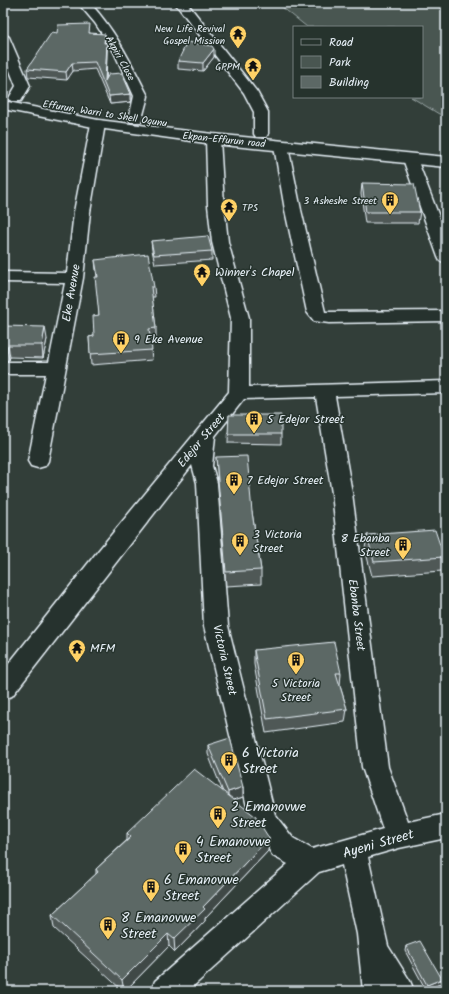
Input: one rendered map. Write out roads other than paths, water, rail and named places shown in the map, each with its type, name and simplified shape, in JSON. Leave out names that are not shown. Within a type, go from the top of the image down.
[{"type":"main road","name":"Effurun, Warri to Shell Ogunu","points":[[7,100],[136,119],[262,134],[446,152]]},
{"type":"main road","name":"Ekpan-Effurun road","points":[[7,100],[98,124],[213,139],[446,162]]},
{"type":"street","name":"Akpiri Close","points":[[84,3],[100,21],[120,52],[141,96],[136,119]]},
{"type":"street","points":[[181,3],[250,92],[261,112],[262,134]]},
{"type":"street","points":[[3,37],[23,86],[7,100]]},
{"type":"street","name":"Eke Avenue","points":[[38,461],[75,278],[82,212],[98,124]]},
{"type":"street","points":[[213,139],[216,205],[220,242],[240,318],[239,393],[446,387]]},
{"type":"street","points":[[281,146],[316,312],[320,317],[446,316]]},
{"type":"street","points":[[410,159],[446,257]]},
{"type":"street","points":[[3,277],[75,278]]},
{"type":"street","points":[[3,368],[57,368]]},
{"type":"street","name":"Ebanba Street","points":[[325,391],[342,493],[375,767],[399,836]]},
{"type":"street","name":"Edejor Street","points":[[3,689],[239,393]]},
{"type":"street","name":"Victoria Street","points":[[205,434],[202,466],[207,483],[216,626],[263,819],[283,847],[310,862]]},
{"type":"street","name":"Ayeni Street","points":[[310,862],[353,851],[399,836],[446,826]]},
{"type":"street","points":[[353,851],[372,934],[378,991]]},
{"type":"street","points":[[166,991],[310,862]]},
{"type":"street","points":[[374,950],[400,991]]},
{"type":"place","name":"New Life Revival Gospel Mission","points":[[238,49]]},
{"type":"place","name":"GPPM","points":[[253,81]]},
{"type":"place","name":"3 Asheshe Street","points":[[390,215]]},
{"type":"place","name":"TPS","points":[[229,222]]},
{"type":"place","name":"Winner's Chapel","points":[[202,287]]},
{"type":"place","name":"9 Eke Avenue","points":[[121,354]]},
{"type":"place","name":"5 Edejor Street","points":[[254,434]]},
{"type":"place","name":"7 Edejor Street","points":[[234,495]]},
{"type":"place","name":"3 Victoria Street","points":[[240,556]]},
{"type":"place","name":"8 Ebanba Street","points":[[403,560]]},
{"type":"place","name":"MFM","points":[[77,663]]},
{"type":"place","name":"5 Victoria Street","points":[[296,675]]},
{"type":"place","name":"6 Victoria Street","points":[[229,775]]},
{"type":"place","name":"2 Emanovwe Street","points":[[218,829]]},
{"type":"place","name":"4 Emanovwe Street","points":[[183,864]]},
{"type":"place","name":"6 Emanovwe Street","points":[[151,902]]},
{"type":"place","name":"8 Emanovwe Street","points":[[108,940]]}]
